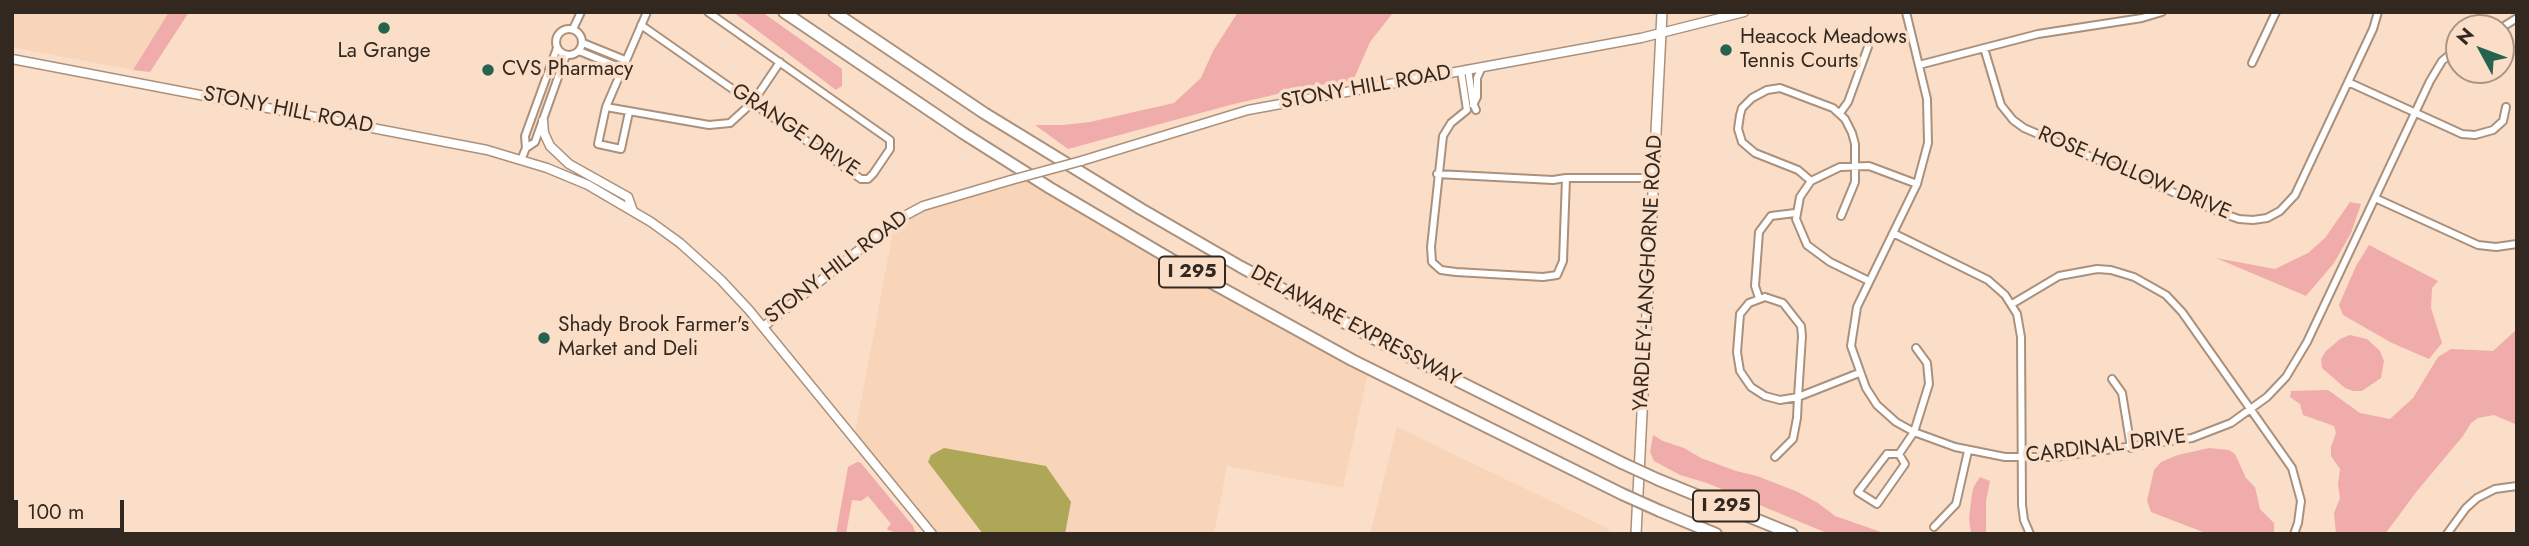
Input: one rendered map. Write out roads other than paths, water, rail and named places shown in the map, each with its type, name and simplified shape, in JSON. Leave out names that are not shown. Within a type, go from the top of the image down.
[{"type":"highway","name":"DELAWARE EXPRESSWAY","points":[[784,12],[974,140],[1196,274],[1352,360],[1622,494],[1716,534]]},
{"type":"highway","name":"DELAWARE EXPRESSWAY","points":[[834,12],[981,111],[1141,209],[1284,291],[1622,463],[1792,534]]},
{"type":"highway","points":[[844,12],[981,111]]},
{"type":"main road","name":"YARDLEY-LANGHORNE ROAD","points":[[1636,534],[1662,12]]},
{"type":"street","points":[[573,29],[581,12]]},
{"type":"street","points":[[629,112],[621,149],[598,144],[606,107],[647,12]]},
{"type":"street","name":"GRANGE DRIVE","points":[[641,25],[862,178],[868,179],[890,149],[890,140],[708,12]]},
{"type":"street","name":"STONY HILL ROAD","points":[[12,59],[475,148],[571,177],[634,211],[698,258],[763,327],[895,221],[933,202],[1081,161],[1248,110],[1661,32],[1744,12]]},
{"type":"street","name":"CARDINAL DRIVE","points":[[1906,12],[1927,99],[1929,130],[1925,161],[1917,184],[1857,307],[1852,346],[1859,373],[1877,405],[1896,422],[1914,432],[1968,451],[2022,458],[2131,448],[2202,436],[2252,410],[2279,386],[2295,364],[2437,68],[2445,60]]},
{"type":"street","points":[[1919,65],[2038,34],[2162,12]]},
{"type":"street","points":[[2252,63],[2276,12]]},
{"type":"street","name":"ROSE HOLLOW DRIVE","points":[[1984,48],[2001,105],[2013,120],[2024,128],[2219,212],[2248,221],[2274,215],[2295,195],[2373,29],[2378,12]]},
{"type":"street","points":[[521,160],[526,148],[525,136],[557,48],[556,39],[560,31],[573,29],[580,34],[583,43],[579,51]]},
{"type":"street","points":[[583,43],[625,60]]},
{"type":"street","points":[[1840,113],[1848,102],[1868,47]]},
{"type":"street","points":[[557,48],[566,55]]},
{"type":"street","points":[[566,55],[579,51],[621,68]]},
{"type":"street","points":[[526,148],[535,142],[566,55]]},
{"type":"street","points":[[606,107],[709,125],[730,123],[753,102],[780,62]]},
{"type":"street","points":[[1465,70],[1475,108],[1477,78],[1482,67]]},
{"type":"street","points":[[1465,70],[1467,110],[1443,136],[1437,174],[1432,262],[1441,270],[1456,272],[1543,277],[1557,275],[1563,261],[1566,178]]},
{"type":"street","points":[[2348,82],[2453,132],[2485,134],[2499,125],[2504,118],[2506,107]]},
{"type":"street","points":[[1811,181],[1798,170],[1755,153],[1746,147],[1740,137],[1738,129],[1742,108],[1760,93],[1780,88],[1840,113],[1852,133],[1856,166],[1856,182],[1841,216]]},
{"type":"street","points":[[543,121],[550,146],[569,164],[628,197],[634,211]]},
{"type":"street","points":[[1869,281],[1811,249],[1802,237],[1795,213],[1800,197],[1811,181],[1831,170],[1856,166],[1879,168],[1917,184]]},
{"type":"street","points":[[1437,174],[1553,180],[1654,178]]},
{"type":"street","points":[[2375,198],[2478,244],[2496,247],[2517,244]]},
{"type":"street","points":[[1759,298],[1755,286],[1759,232],[1767,220],[1776,214],[1795,213]]},
{"type":"street","points":[[1893,233],[1988,280],[2012,304],[2017,314],[2021,337],[2022,506],[2030,534]]},
{"type":"street","points":[[2012,304],[2046,282],[2068,273],[2097,269],[2134,277],[2171,300],[2292,468],[2297,481],[2301,512],[2294,534]]},
{"type":"street","points":[[1774,457],[1793,439],[1796,429],[1798,397],[1802,348],[1801,326],[1783,303],[1769,297],[1759,298],[1745,306],[1739,317],[1737,352],[1740,371],[1751,387],[1765,396],[1780,400],[1798,397],[1859,373]]},
{"type":"street","points":[[763,327],[932,534]]},
{"type":"street","points":[[1899,454],[1914,432],[1929,379],[1927,363],[1916,348]]},
{"type":"street","points":[[2112,379],[2122,393],[2131,448]]},
{"type":"street","points":[[1934,527],[1956,504],[1968,451]]},
{"type":"street","points":[[1887,454],[1899,454],[1905,464],[1877,504],[1858,492],[1887,454]]},
{"type":"street","points":[[2447,534],[2477,498],[2495,489],[2517,486]]},
{"type":"place","name":"La Grange","points":[[384,28]]},
{"type":"place","name":"Heacock Meadows Tennis Courts","points":[[1726,50]]},
{"type":"place","name":"CVS Pharmacy","points":[[488,70]]},
{"type":"place","name":"Shady Brook Farmer's Market and Deli","points":[[544,338]]}]
